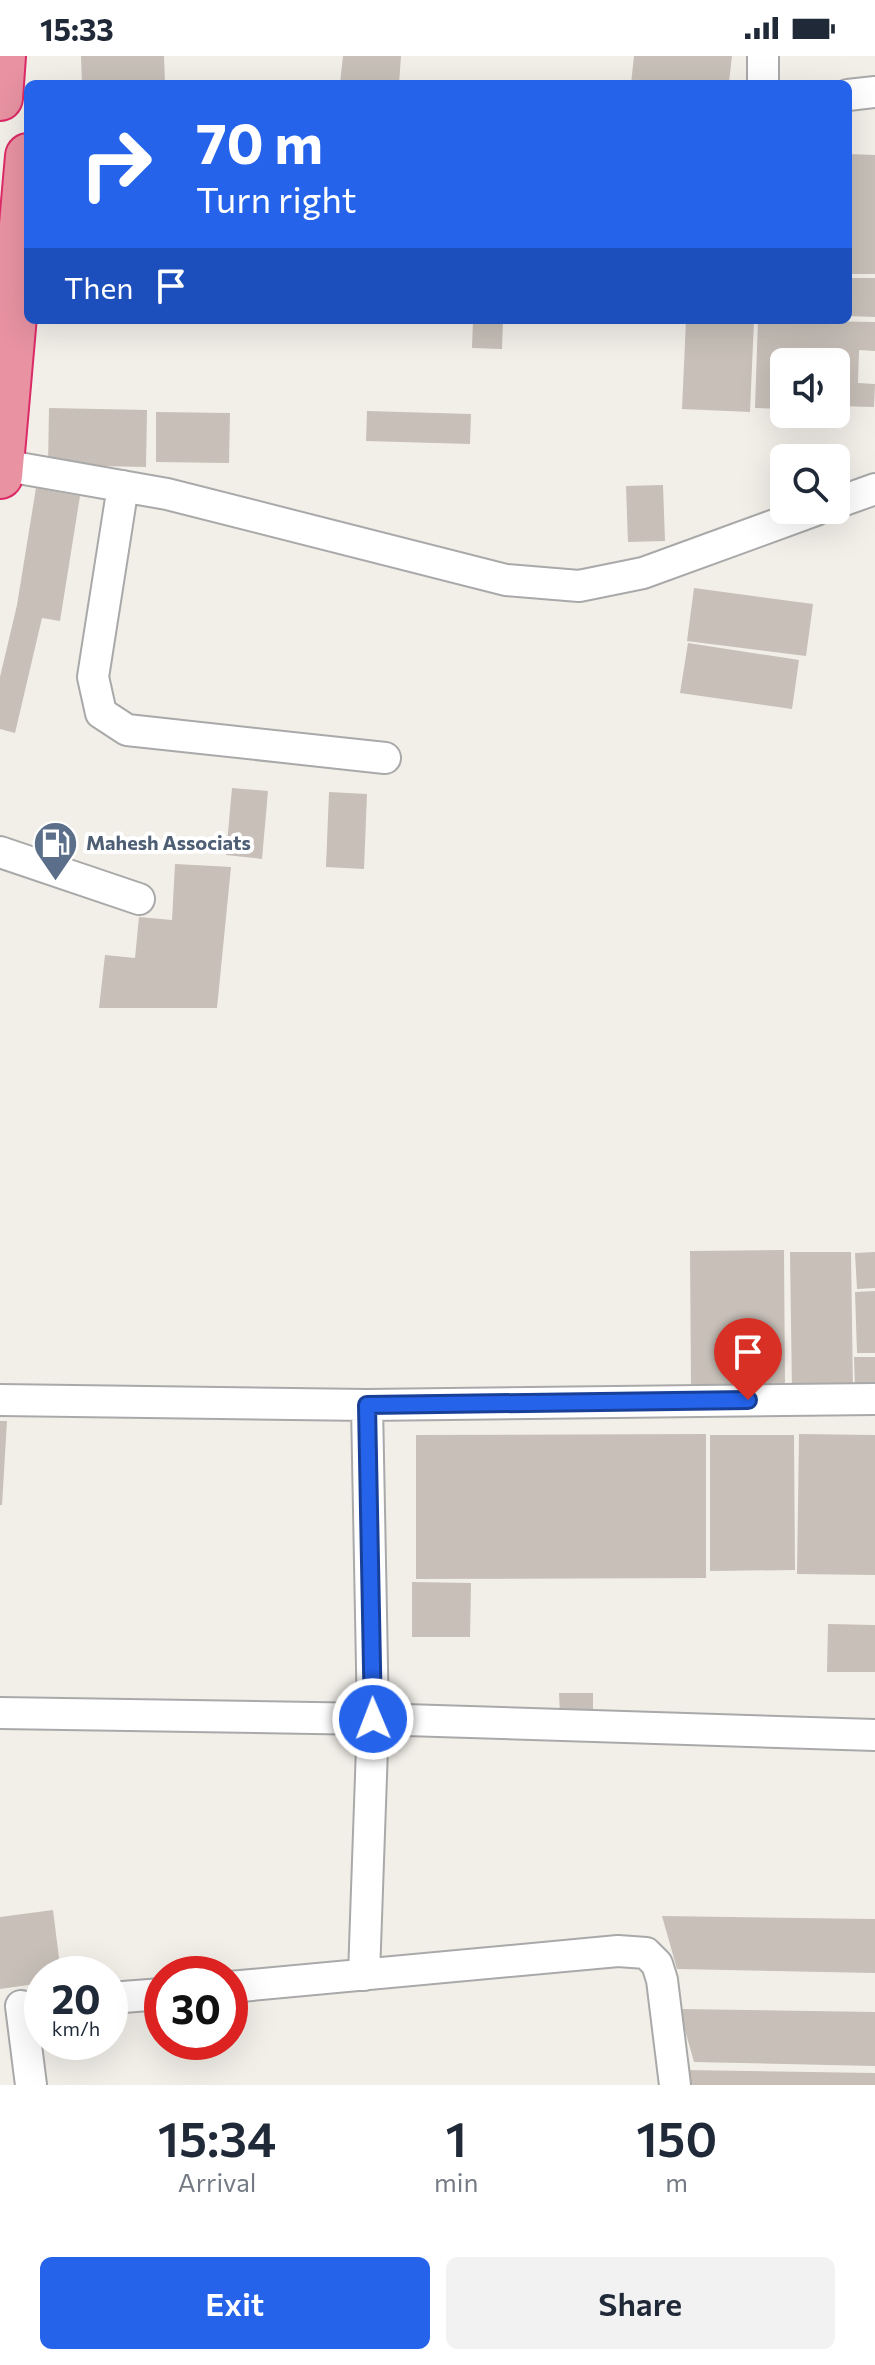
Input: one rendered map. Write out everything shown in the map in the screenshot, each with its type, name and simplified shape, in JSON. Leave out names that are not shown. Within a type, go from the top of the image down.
[{"type":"highway","points":[[0,98],[3,56]]},
{"type":"highway","points":[[32,80],[33,56]]},
{"type":"highway","points":[[1,470],[24,203]]},
{"type":"street","points":[[763,56],[763,80]]},
{"type":"street","points":[[852,95],[875,92]]},
{"type":"street","points":[[1,470],[167,494],[506,580],[579,586],[643,573],[778,524]]},
{"type":"street","points":[[123,486],[93,677],[101,713],[127,730],[385,758]]},
{"type":"street","points":[[850,498],[875,489]]},
{"type":"street","points":[[0,852],[139,899]]},
{"type":"street","points":[[0,1400],[367,1405],[875,1399]]},
{"type":"street","points":[[364,1975],[373,1719],[367,1405]]},
{"type":"street","points":[[0,1713],[373,1719],[875,1735]]},
{"type":"street","points":[[248,1985],[618,1951],[646,1953],[657,1964],[662,1980],[675,2085]]},
{"type":"street","points":[[21,2006],[31,2085]]},
{"type":"building","points":[[81,56],[164,56],[165,80],[82,80]]},
{"type":"building","points":[[343,56],[401,56],[399,80],[340,80]]},
{"type":"building","points":[[634,56],[732,56],[729,80],[631,80]]},
{"type":"building","points":[[852,154],[875,155],[875,274],[852,274]]},
{"type":"building","points":[[852,278],[875,278],[875,317],[852,316]]},
{"type":"building","points":[[875,322],[875,351],[859,350],[858,383],[875,384],[874,407],[850,406],[850,348],[770,348],[770,409],[755,408],[758,324]]},
{"type":"building","points":[[473,324],[503,324],[502,349],[472,348]]},
{"type":"building","points":[[686,324],[754,324],[750,412],[682,409]]},
{"type":"building","points":[[49,408],[147,410],[146,467],[48,465]]},
{"type":"building","points":[[367,411],[471,414],[470,444],[366,441]]},
{"type":"building","points":[[156,412],[230,413],[229,463],[156,462]]},
{"type":"building","points":[[663,485],[665,541],[628,542],[626,486]]},
{"type":"building","points":[[36,488],[80,496],[60,621],[42,618],[15,733],[0,729],[0,677],[17,605]]},
{"type":"building","points":[[694,588],[813,604],[806,656],[687,641]]},
{"type":"building","points":[[688,643],[799,660],[792,709],[680,693]]},
{"type":"building","points":[[232,788],[268,791],[262,859],[226,855]]},
{"type":"building","points":[[329,792],[367,794],[364,869],[326,867]]},
{"type":"building","points":[[175,864],[231,867],[217,1008],[99,1008],[105,955],[135,958],[139,917],[172,920]]},
{"type":"building","points":[[784,1250],[785,1387],[691,1388],[690,1251]]},
{"type":"building","points":[[790,1252],[851,1252],[853,1392],[792,1392]]},
{"type":"building","points":[[875,1252],[875,1288],[857,1289],[855,1253]]},
{"type":"building","points":[[875,1291],[875,1353],[857,1353],[855,1292]]},
{"type":"building","points":[[854,1357],[875,1357],[875,1390],[855,1390]]},
{"type":"building","points":[[0,1421],[7,1421],[2,1505],[0,1505]]},
{"type":"building","points":[[706,1434],[706,1578],[416,1579],[416,1435]]},
{"type":"building","points":[[799,1434],[875,1435],[875,1575],[797,1574]]},
{"type":"building","points":[[710,1435],[794,1435],[795,1570],[710,1571]]},
{"type":"building","points":[[412,1582],[471,1583],[470,1637],[412,1637]]},
{"type":"building","points":[[828,1624],[875,1625],[875,1672],[827,1672]]},
{"type":"building","points":[[559,1693],[593,1693],[593,1714],[560,1714]]},
{"type":"building","points":[[53,1910],[59,1956],[24,1956],[24,1986],[0,1989],[0,1917]]},
{"type":"building","points":[[662,1916],[875,1919],[875,1973],[677,1969]]},
{"type":"building","points":[[679,2009],[875,2012],[875,2066],[694,2062]]},
{"type":"building","points":[[686,2070],[875,2073],[875,2085],[690,2085]]},
{"type":"place","name":"Mahesh Associats","points":[[55,882]]},
{"type":"route","points":[[373,1719],[367,1405],[748,1400]]}]
